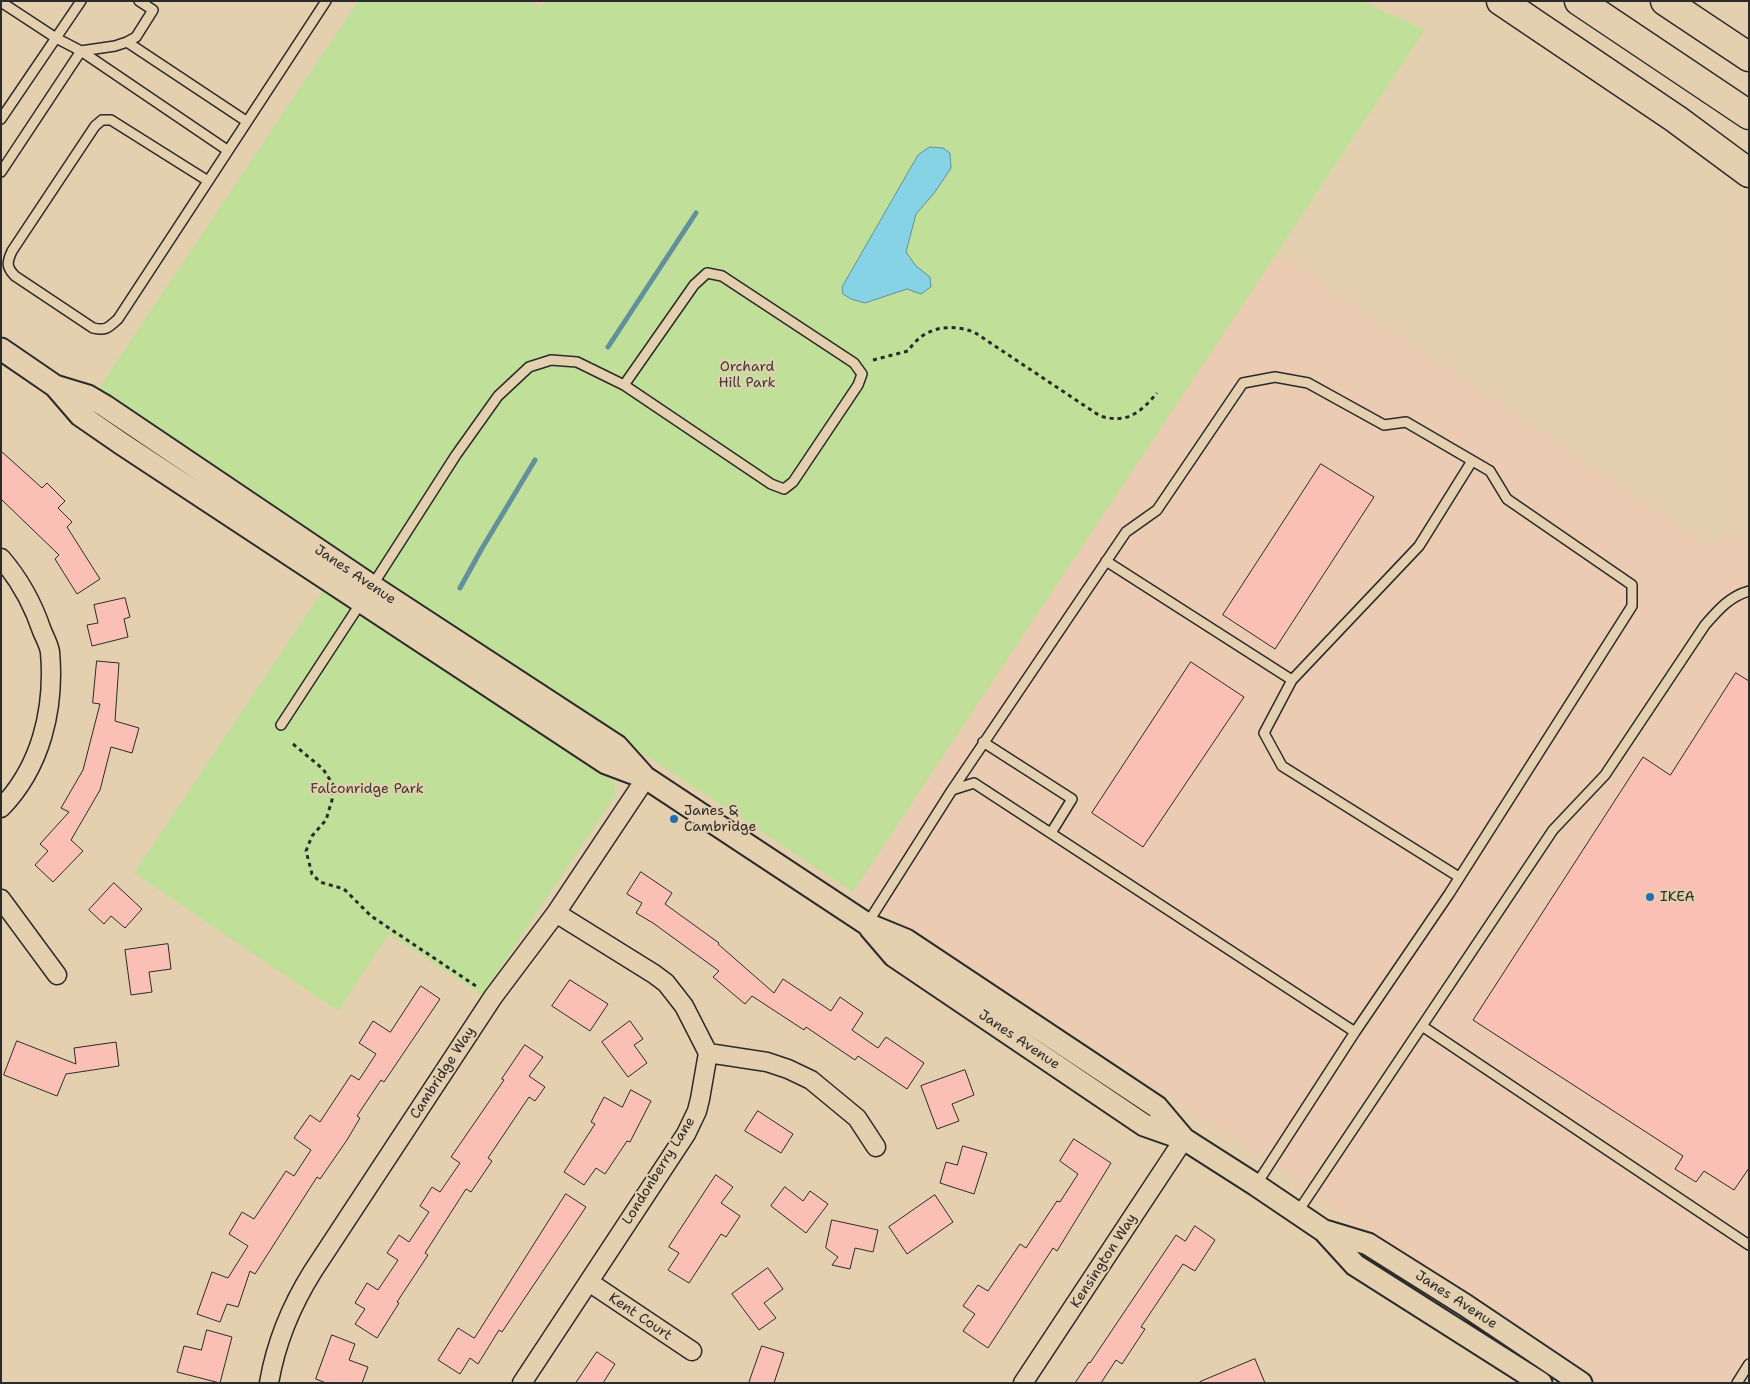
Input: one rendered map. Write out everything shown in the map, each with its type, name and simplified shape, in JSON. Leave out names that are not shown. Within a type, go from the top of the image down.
[{"type":"highway","points":[[1500,1],[1676,119],[1749,173]]},
{"type":"highway","points":[[1579,1],[1749,115]]},
{"type":"highway","points":[[1665,1],[1749,57]]},
{"type":"highway","points":[[1676,119],[1749,160]]},
{"type":"street","name":"Janes Avenue","points":[[1,350],[56,386],[80,415],[366,594],[606,763],[646,778],[866,924],[894,956],[1144,1125],[1184,1139],[1324,1231],[1355,1265],[1541,1383]]},
{"type":"street","points":[[1,558],[23,588],[34,609],[50,651],[50,697],[47,722],[32,764],[21,784],[1,808]]},
{"type":"street","name":"Cambridge Way","points":[[269,1383],[283,1329],[298,1295],[493,997],[556,914],[646,778]]},
{"type":"street","points":[[1,899],[57,976]]},
{"type":"street","points":[[556,914],[666,983],[684,1006],[708,1053],[767,1062],[811,1080],[857,1118],[876,1147]]},
{"type":"street","name":"Londonberry Lane","points":[[522,1383],[686,1134],[697,1111],[708,1053]]},
{"type":"street","name":"Kensington Way","points":[[1023,1383],[1184,1139]]},
{"type":"street","name":"Janes Avenue","points":[[1324,1231],[1368,1244],[1465,1305],[1581,1383]]},
{"type":"street","name":"Kent Court","points":[[589,1282],[692,1351]]},
{"type":"lane","points":[[1,119],[81,1]]},
{"type":"lane","points":[[1,172],[81,51],[114,46],[128,42],[136,37],[153,10],[139,1]]},
{"type":"lane","points":[[208,180],[111,120],[102,120],[95,126],[12,251],[7,261],[8,269],[15,276],[93,328],[102,330],[109,327],[118,319],[326,1]]},
{"type":"lane","points":[[1,2],[56,38],[81,51],[227,150]]},
{"type":"lane","points":[[128,42],[246,121]]},
{"type":"lane","points":[[281,724],[456,455],[498,396],[529,367],[551,360],[577,362],[624,385],[771,484],[784,489],[794,482],[858,386],[862,374],[854,363],[722,276],[707,273],[694,285],[624,385]]},
{"type":"lane","points":[[866,924],[983,742],[1126,532],[1156,510],[1243,383],[1275,377],[1308,383],[1384,425],[1406,422],[1490,471],[1507,498],[1632,585],[1632,606],[1459,877],[1354,1032],[1256,1186]]},
{"type":"lane","points":[[1459,877],[1282,766],[1264,733],[1292,680],[1419,546],[1472,461]]},
{"type":"lane","points":[[1106,561],[1292,680]]},
{"type":"lane","points":[[1297,1213],[1553,830],[1605,775],[1705,625],[1733,597],[1749,591]]},
{"type":"lane","points":[[983,742],[1072,799],[1051,833]]},
{"type":"lane","points":[[952,790],[974,783],[1354,1032]]},
{"type":"lane","points":[[1422,1026],[1749,1245]]},
{"type":"lane","points":[[1737,1383],[1749,1364]]},
{"type":"path","points":[[873,360],[908,351],[914,342],[934,330],[947,327],[961,328],[974,332],[1100,416],[1113,420],[1126,418],[1138,413],[1157,393]]},
{"type":"path","points":[[293,744],[323,768],[334,786],[326,820],[312,836],[306,851],[312,874],[320,882],[344,889],[371,916],[493,997]]},
{"type":"shaded area","points":[[1277,253],[1712,549],[1725,531],[1749,546],[1749,1383],[1594,1383],[1342,1217],[1301,1182],[853,892]]},
{"type":"green space","name":"Orchard Hill Park","points":[[358,1],[529,1],[540,8],[544,1],[1361,1],[1425,30],[853,892],[353,563],[98,389]]},
{"type":"green space","name":"Falconridge Park","points":[[325,587],[607,771],[614,783],[615,796],[482,995],[389,934],[338,1011],[134,873]]},
{"type":"water","points":[[930,147],[943,148],[950,153],[951,168],[935,192],[916,214],[906,252],[916,266],[930,277],[931,287],[921,294],[907,289],[865,303],[851,299],[843,294],[842,287],[918,155]]},
{"type":"building","points":[[1,451],[42,488],[47,483],[65,501],[58,508],[72,522],[67,527],[100,579],[77,594],[55,559],[59,555],[1,499]]},
{"type":"building","points":[[1321,464],[1374,497],[1275,649],[1223,615]]},
{"type":"building","points":[[125,598],[130,617],[124,619],[128,637],[92,646],[87,625],[98,623],[94,605]]},
{"type":"building","points":[[97,661],[119,663],[115,721],[139,728],[132,753],[111,747],[100,790],[71,840],[83,851],[53,882],[35,865],[48,851],[40,844],[69,812],[61,808],[83,770],[100,704],[93,703]]},
{"type":"building","points":[[1191,662],[1244,697],[1143,847],[1092,813]]},
{"type":"building","name":"IKEA","points":[[1736,673],[1749,681],[1749,1168],[1734,1190],[1704,1171],[1696,1182],[1675,1169],[1683,1156],[1473,1020],[1643,757],[1670,775]]},
{"type":"building","points":[[641,872],[672,893],[665,904],[719,943],[774,993],[783,979],[831,1011],[840,997],[863,1013],[852,1030],[878,1048],[886,1037],[924,1063],[907,1089],[858,1056],[855,1060],[806,1027],[804,1030],[752,996],[745,1004],[713,977],[719,971],[653,923],[636,913],[642,903],[627,894]]},
{"type":"building","points":[[114,883],[142,909],[125,928],[111,916],[104,924],[89,910]]},
{"type":"building","points":[[168,944],[171,969],[149,972],[152,992],[131,995],[125,950]]},
{"type":"building","points":[[570,980],[608,1004],[590,1031],[552,1006]]},
{"type":"building","points":[[421,986],[440,999],[384,1082],[381,1080],[357,1116],[360,1118],[347,1140],[320,1179],[317,1177],[255,1274],[250,1271],[238,1307],[227,1304],[220,1322],[197,1314],[212,1272],[228,1278],[248,1246],[229,1234],[242,1212],[254,1219],[286,1171],[294,1176],[311,1150],[294,1138],[310,1115],[320,1122],[351,1075],[359,1080],[376,1054],[359,1043],[373,1021],[390,1032]]},
{"type":"building","points":[[630,1021],[643,1039],[634,1045],[647,1063],[628,1077],[602,1042]]},
{"type":"building","points":[[17,1041],[76,1064],[74,1048],[116,1042],[119,1066],[66,1074],[57,1096],[4,1075]]},
{"type":"building","points":[[525,1045],[543,1057],[529,1076],[545,1087],[535,1101],[529,1097],[488,1158],[492,1161],[471,1192],[466,1189],[425,1253],[428,1255],[397,1302],[399,1303],[377,1338],[355,1324],[365,1309],[355,1303],[367,1283],[378,1290],[398,1260],[387,1253],[399,1235],[409,1242],[429,1212],[420,1206],[432,1187],[440,1192],[460,1163],[451,1157],[504,1080],[502,1079]]},
{"type":"building","points":[[965,1070],[974,1095],[952,1104],[959,1121],[937,1129],[921,1086]]},
{"type":"building","points":[[631,1090],[651,1101],[630,1142],[627,1141],[605,1174],[596,1168],[584,1185],[564,1172],[595,1124],[591,1122],[604,1097],[622,1107]]},
{"type":"building","points":[[758,1111],[793,1134],[781,1153],[745,1131]]},
{"type":"building","points":[[1074,1139],[1111,1163],[1057,1251],[1053,1248],[988,1348],[963,1331],[975,1314],[963,1306],[978,1285],[988,1291],[1020,1244],[1026,1248],[1057,1201],[1060,1202],[1078,1174],[1060,1161]]},
{"type":"building","points":[[963,1146],[987,1153],[974,1194],[940,1183],[946,1162],[957,1165]]},
{"type":"building","points":[[716,1175],[733,1187],[721,1203],[740,1216],[726,1237],[721,1234],[689,1283],[668,1270],[679,1253],[669,1247]]},
{"type":"building","points":[[785,1187],[803,1201],[810,1191],[828,1204],[806,1233],[771,1206]]},
{"type":"building","points":[[566,1194],[586,1207],[502,1332],[499,1330],[478,1364],[470,1358],[460,1374],[438,1360],[458,1328],[474,1338]]},
{"type":"building","points":[[935,1195],[953,1222],[907,1254],[889,1227]]},
{"type":"building","points":[[832,1220],[878,1230],[873,1252],[855,1248],[850,1269],[832,1265],[838,1257],[826,1248]]},
{"type":"building","points":[[1195,1226],[1215,1240],[1195,1271],[1183,1264],[1141,1327],[1145,1329],[1122,1364],[1116,1360],[1101,1383],[1075,1383],[1176,1235],[1185,1241]]},
{"type":"building","points":[[768,1268],[783,1289],[764,1303],[776,1318],[759,1330],[732,1294]]},
{"type":"building","points":[[207,1330],[232,1337],[220,1383],[177,1372],[184,1346],[201,1350]]},
{"type":"building","points":[[332,1335],[355,1344],[349,1360],[368,1367],[362,1383],[326,1383],[316,1379]]},
{"type":"building","points":[[762,1346],[784,1353],[774,1383],[749,1383]]},
{"type":"building","points":[[597,1352],[615,1364],[603,1383],[576,1383]]},
{"type":"building","points":[[1255,1359],[1265,1383],[1200,1383],[1200,1382]]},
{"type":"waterway","points":[[608,347],[696,213]]},
{"type":"waterway","points":[[460,588],[535,460]]},
{"type":"place","name":"Janes & Cambridge","points":[[674,819]]},
{"type":"place","name":"IKEA","points":[[1650,897]]}]
